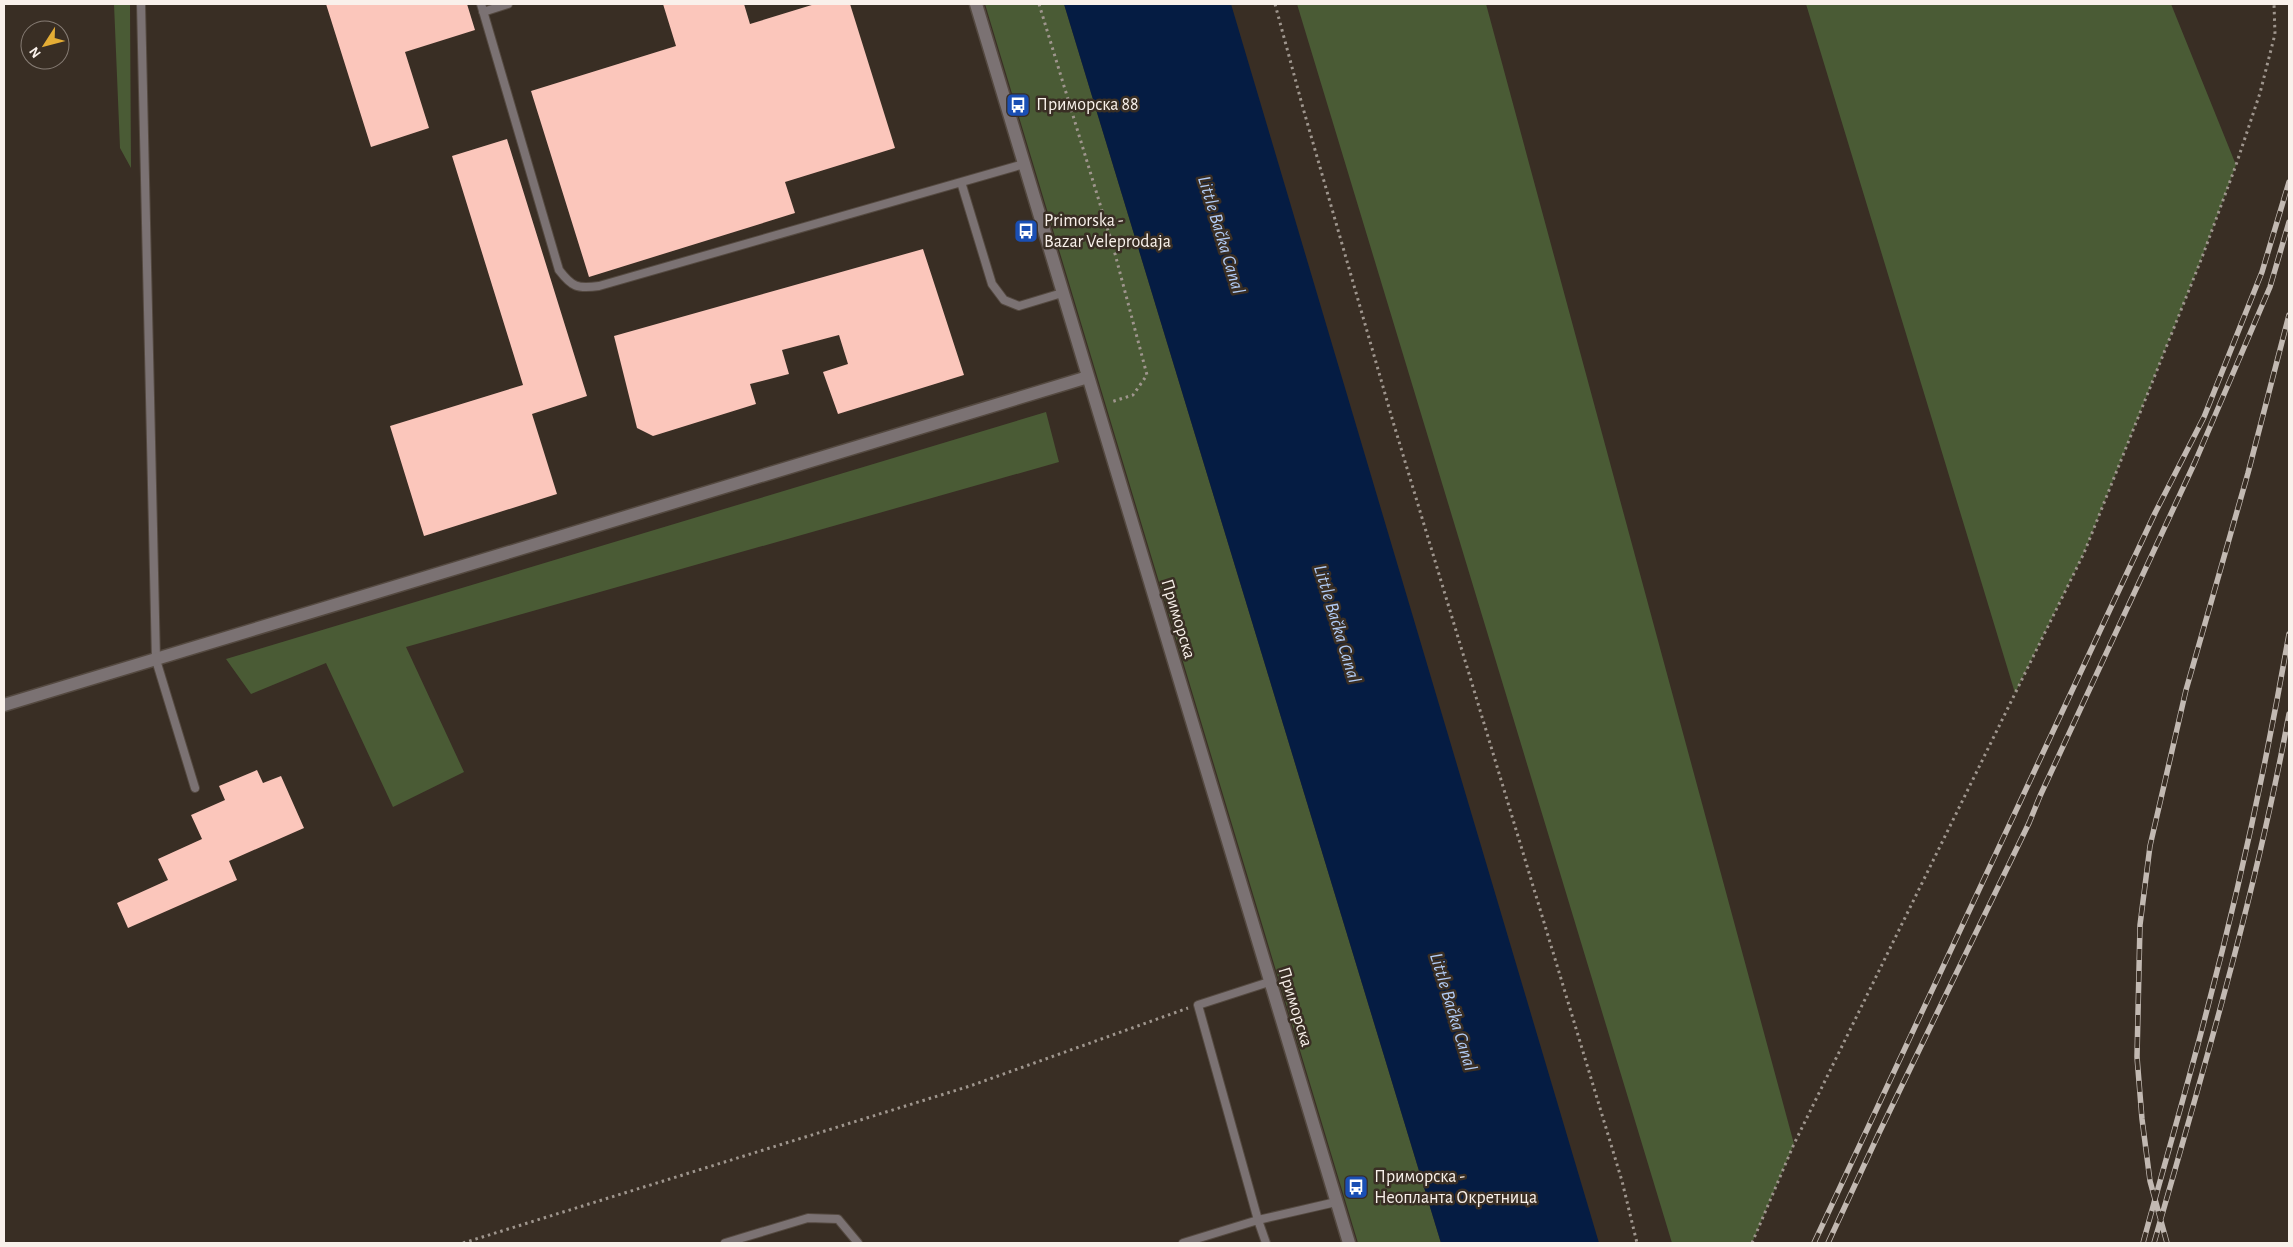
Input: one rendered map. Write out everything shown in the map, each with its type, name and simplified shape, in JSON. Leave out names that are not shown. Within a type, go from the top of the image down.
[{"type":"street","name":"Приморска","points":[[976,4],[1349,1243]]},
{"type":"street","points":[[4,705],[1088,377]]},
{"type":"lane","points":[[141,4],[156,660],[194,788]]},
{"type":"lane","points":[[508,4],[482,8],[560,270],[568,282],[582,289],[599,286],[1024,164]]},
{"type":"lane","points":[[962,182],[992,284],[1004,300],[1018,306],[1062,293]]},
{"type":"lane","points":[[1266,1243],[1198,1005],[1269,982]]},
{"type":"lane","points":[[1183,1243],[1258,1220],[1336,1202]]},
{"type":"lane","points":[[725,1243],[808,1218],[838,1219],[858,1243]]},
{"type":"path","points":[[1039,4],[1114,250],[1146,375],[1133,396],[1096,407]]},
{"type":"path","points":[[1275,4],[1394,425],[1622,1181],[1637,1243]]},
{"type":"path","points":[[1752,1243],[1794,1144],[2084,553],[2194,278],[2236,166],[2260,94],[2274,34],[2274,4]]},
{"type":"path","points":[[463,1243],[970,1086],[1198,1005]]},
{"type":"green space","points":[[114,4],[130,4],[131,168],[120,148]]},
{"type":"green space","points":[[985,4],[1064,4],[1441,1243],[1358,1243]]},
{"type":"green space","points":[[1297,4],[1486,4],[1794,1144],[1752,1243],[1672,1243]]},
{"type":"green space","points":[[1806,4],[2171,4],[2236,165],[2201,260],[2084,553],[2015,693]]},
{"type":"green space","points":[[1046,412],[1059,462],[406,647],[464,772],[393,807],[326,663],[251,694],[226,659]]},
{"type":"water","name":"Little Bačka Canal","points":[[1064,4],[1231,4],[1599,1243],[1441,1243]]},
{"type":"building","points":[[326,4],[467,4],[475,30],[405,52],[429,128],[371,147]]},
{"type":"building","points":[[663,4],[744,4],[750,24],[815,4],[850,4],[895,148],[785,182],[795,213],[589,277],[531,91],[676,46]]},
{"type":"building","points":[[507,139],[587,396],[532,414],[557,494],[424,536],[390,426],[523,385],[452,156]]},
{"type":"building","points":[[923,249],[964,375],[838,414],[823,372],[848,364],[839,335],[782,350],[789,374],[750,384],[756,404],[653,436],[637,428],[614,336]]},
{"type":"building","points":[[257,770],[263,783],[281,776],[304,828],[229,861],[237,880],[128,928],[117,903],[168,880],[158,859],[202,839],[191,815],[225,800],[219,786]]},
{"type":"railway","points":[[1814,1243],[2155,513],[2204,417],[2262,272],[2289,182]]},
{"type":"railway","points":[[1828,1243],[2029,823],[2195,462],[2270,287],[2289,222]]},
{"type":"railway","points":[[2167,1243],[2150,1181],[2137,1057],[2140,925],[2150,846],[2186,690],[2248,473],[2289,315]]},
{"type":"railway","points":[[2143,1243],[2231,917],[2272,728],[2289,634]]},
{"type":"railway","points":[[2154,1243],[2245,914],[2276,781],[2289,714]]},
{"type":"place","name":"Приморска 88","points":[[1018,105]]},
{"type":"place","name":"Primorska - Bazar Veleprodaja","points":[[1026,231]]},
{"type":"place","name":"Приморска - Неопланта Окретница","points":[[1356,1187]]}]
